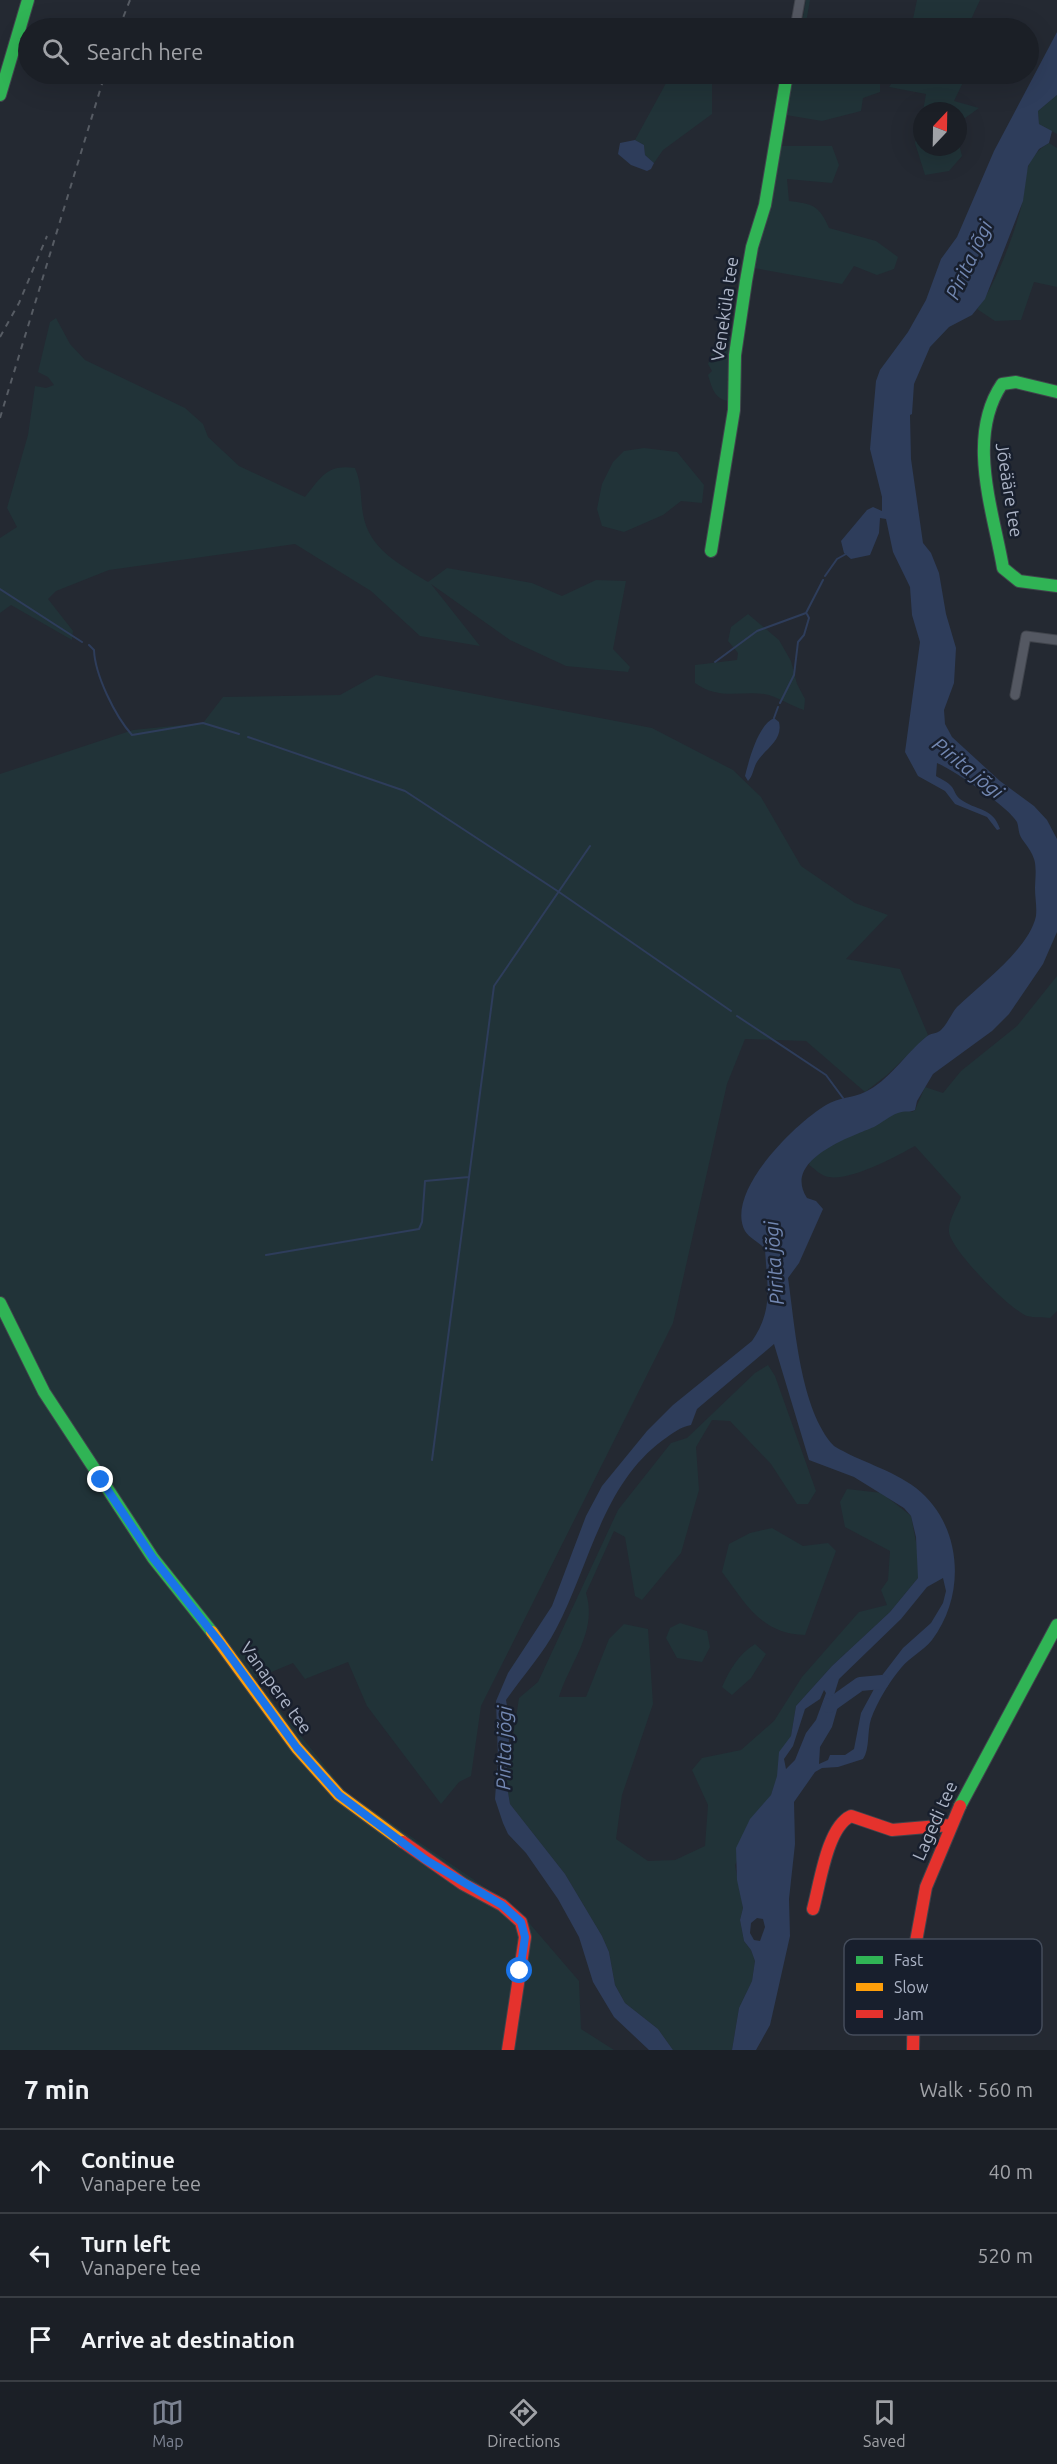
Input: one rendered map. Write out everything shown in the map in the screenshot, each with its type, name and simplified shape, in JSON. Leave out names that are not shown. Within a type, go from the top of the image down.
[{"type":"main road","points":[[0,58],[16,0]]},
{"type":"main road","points":[[23,18],[28,0]]},
{"type":"main road","points":[[0,95],[18,34]]},
{"type":"main road","name":"Veneküla tee","points":[[711,551],[721,478],[734,410],[735,355],[746,280],[752,247],[765,205],[785,84]]},
{"type":"main road","name":"Jõeääre tee","points":[[1057,392],[1016,382],[1002,384],[990,403],[982,435],[1007,575],[1014,579],[1057,586]]},
{"type":"main road","name":"Vanapere tee","points":[[0,1303],[44,1392],[153,1558],[222,1645],[297,1748],[339,1795],[463,1884],[502,1905],[521,1922],[525,1937],[508,2050]]},
{"type":"main road","name":"Lagedi tee","points":[[917,1939],[926,1887],[950,1826],[1057,1625]]},
{"type":"main road","points":[[813,1909],[832,1837],[842,1820],[851,1816],[892,1830],[932,1825],[950,1826]]},
{"type":"street","points":[[797,18],[800,0]]},
{"type":"street","points":[[1015,695],[1026,636],[1057,640]]},
{"type":"shaded area","points":[[806,0],[810,0],[807,18],[803,18]]},
{"type":"shaded area","points":[[917,0],[980,0],[972,18],[913,18]]},
{"type":"shaded area","points":[[666,84],[712,84],[712,114],[663,150],[654,163],[645,155],[644,145],[635,140]]},
{"type":"shaded area","points":[[791,84],[880,84],[880,92],[863,98],[861,111],[822,121],[786,115]]},
{"type":"shaded area","points":[[891,84],[962,84],[954,101],[958,102],[925,102],[926,94],[889,87]]},
{"type":"shaded area","points":[[1057,95],[1057,134],[1039,124],[1038,111]]},
{"type":"shaded area","points":[[967,105],[979,108],[967,117]]},
{"type":"shaded area","points":[[1049,143],[1057,148],[1057,287],[1034,282],[1021,320],[995,321],[977,309],[991,287],[1011,241],[1030,163],[1042,147]]},
{"type":"shaded area","points":[[779,146],[832,146],[839,165],[832,183],[787,179],[789,201],[814,207],[822,214],[829,228],[876,241],[898,257],[894,269],[877,275],[854,266],[842,284],[754,268]]},
{"type":"shaded area","points":[[919,156],[962,156],[949,171],[925,175]]},
{"type":"shaded area","points":[[56,318],[70,344],[85,360],[185,408],[203,424],[208,437],[239,466],[305,497],[320,478],[331,470],[345,467],[355,468],[366,527],[372,537],[387,555],[428,582],[447,568],[532,583],[562,596],[596,580],[626,581],[613,649],[630,667],[628,672],[566,666],[510,640],[431,584],[480,646],[420,636],[371,591],[295,544],[109,570],[56,591],[48,599],[73,631],[72,640],[11,605],[0,613],[0,538],[17,527],[7,508],[28,435],[35,386],[46,388],[54,385],[48,377],[38,372],[50,322]]},
{"type":"shaded area","points":[[728,335],[733,340],[731,371],[727,380],[731,383],[731,401],[718,396],[708,375],[712,371],[708,364],[713,351]]},
{"type":"shaded area","points":[[644,448],[677,452],[704,485],[702,503],[681,501],[663,515],[624,532],[602,526],[597,509],[602,484],[613,462],[624,451]]},
{"type":"shaded area","points":[[748,614],[779,640],[791,661],[797,684],[805,699],[804,710],[769,695],[721,693],[695,683],[695,665],[737,660],[738,653],[728,641],[731,627]]},
{"type":"shaded area","points":[[376,675],[652,728],[733,770],[761,797],[801,866],[855,903],[888,915],[846,959],[900,969],[928,1035],[887,1075],[865,1092],[806,1041],[745,1039],[727,1084],[673,1323],[481,1706],[471,1776],[459,1782],[441,1804],[367,1706],[348,1662],[305,1679],[293,1663],[255,1679],[346,1792],[518,1910],[579,1981],[581,2029],[614,2050],[0,2050],[0,774],[133,730],[203,723],[223,697],[340,695]]},
{"type":"shaded area","points":[[1057,976],[1057,1311],[1050,1318],[1030,1317],[1019,1311],[995,1292],[970,1265],[952,1241],[949,1232],[951,1219],[961,1197],[915,1146],[871,1168],[845,1176],[825,1176],[809,1165],[824,1121],[878,1098],[912,1112],[925,1087],[943,1093],[961,1071],[1017,1026]]},
{"type":"shaded area","points":[[768,1365],[775,1376],[816,1491],[808,1504],[797,1504],[771,1464],[730,1421],[712,1420],[696,1447],[699,1490],[681,1553],[642,1600],[635,1596],[625,1537],[614,1531],[586,1593],[589,1607],[585,1634],[559,1697],[586,1697],[609,1639],[624,1624],[648,1629],[653,1704],[622,1795],[616,1839],[648,1861],[675,1860],[705,1846],[708,1805],[692,1770],[702,1758],[741,1750],[774,1721],[802,1677],[859,1612],[887,1605],[881,1590],[888,1580],[890,1551],[845,1527],[840,1502],[847,1489],[882,1493],[911,1516],[918,1552],[918,1578],[890,1612],[832,1666],[796,1706],[791,1736],[771,1795],[735,1865],[743,1908],[740,1920],[744,1941],[755,1961],[752,1981],[739,2008],[732,2050],[673,2050],[658,2029],[625,2003],[615,1985],[609,1952],[602,1936],[565,1874],[510,1804],[506,1780],[519,1698],[538,1682],[618,1510],[671,1443],[687,1438],[755,1373]]},
{"type":"shaded area","points":[[772,1528],[803,1546],[828,1543],[836,1551],[805,1635],[777,1629],[766,1623],[747,1606],[722,1572],[729,1544],[750,1533]]},
{"type":"shaded area","points":[[680,1623],[707,1631],[710,1647],[702,1662],[677,1658],[666,1638],[670,1628]]},
{"type":"shaded area","points":[[755,1644],[766,1654],[751,1678],[732,1695],[722,1687],[735,1663]]},
{"type":"water","points":[[1057,32],[1057,95],[1038,111],[1039,124],[1052,131],[1049,143],[1039,149],[1028,166],[1023,201],[985,299],[972,315],[949,327],[930,347],[914,384],[912,414],[910,415],[911,459],[923,543],[931,553],[939,573],[946,614],[956,648],[954,683],[944,710],[945,724],[952,737],[1000,781],[1034,806],[1047,820],[1057,839],[1057,932],[1043,964],[1009,1014],[992,1031],[933,1074],[917,1101],[915,1110],[895,1114],[874,1127],[836,1144],[811,1161],[804,1172],[802,1184],[807,1198],[816,1201],[823,1209],[799,1263],[788,1278],[801,1366],[813,1411],[834,1446],[906,1481],[931,1503],[943,1520],[951,1540],[954,1581],[951,1602],[932,1640],[901,1668],[880,1699],[871,1719],[867,1750],[863,1759],[838,1767],[822,1768],[815,1772],[794,1802],[795,1844],[789,1899],[790,1936],[770,2025],[756,2050],[732,2050],[739,2008],[752,1981],[755,1961],[744,1941],[740,1920],[743,1908],[737,1880],[736,1848],[750,1819],[771,1795],[777,1776],[779,1752],[791,1736],[796,1706],[832,1666],[890,1612],[918,1578],[916,1537],[911,1516],[904,1508],[854,1477],[809,1460],[774,1344],[697,1409],[691,1425],[673,1433],[642,1458],[625,1480],[599,1527],[556,1629],[506,1700],[510,1725],[506,1780],[510,1804],[565,1874],[602,1936],[609,1952],[615,1985],[625,2003],[658,2029],[673,2050],[649,2050],[614,2017],[593,1982],[579,1937],[558,1899],[526,1853],[508,1834],[503,1823],[495,1799],[498,1757],[496,1701],[508,1673],[552,1606],[586,1516],[602,1486],[647,1431],[673,1405],[752,1341],[759,1329],[764,1318],[768,1296],[765,1249],[745,1231],[741,1215],[745,1197],[754,1178],[782,1142],[813,1114],[831,1102],[860,1094],[874,1087],[926,1037],[941,1030],[957,1007],[991,977],[1024,941],[1036,916],[1035,862],[1019,833],[1017,822],[1004,808],[980,790],[937,763],[936,776],[950,785],[960,799],[993,817],[1000,829],[997,830],[987,817],[955,804],[945,791],[918,776],[905,752],[920,642],[912,615],[910,587],[893,552],[886,519],[880,518],[879,533],[870,555],[851,559],[844,553],[841,541],[867,510],[873,507],[882,511],[882,497],[870,449],[876,381],[880,370],[908,332],[926,300],[941,259],[957,237],[994,151],[1029,84],[1039,84],[1039,66]],"holes":[[[943,1578],[946,1591],[943,1603],[931,1623],[903,1648],[880,1678],[861,1713],[854,1749],[845,1755],[830,1755],[828,1760],[819,1764],[820,1747],[832,1727],[838,1706],[834,1695],[839,1679],[901,1619],[927,1587]],[[824,1690],[826,1693],[816,1720],[806,1733],[795,1760],[786,1769],[784,1759],[793,1746],[805,1709],[820,1699]],[[757,1918],[763,1919],[765,1927],[760,1941],[754,1940],[750,1933],[751,1923]]]},
{"type":"water","points":[[635,140],[644,145],[645,155],[654,163],[647,171],[631,165],[618,154],[620,143]]},
{"type":"water","points":[[774,718],[779,722],[780,728],[777,738],[757,762],[748,781],[745,776],[755,744],[763,728]]},
{"type":"waterway","points":[[825,576],[837,559],[846,554]]},
{"type":"waterway","points":[[715,662],[757,631],[806,613],[823,580]]},
{"type":"waterway","points":[[0,589],[82,642]]},
{"type":"waterway","points":[[780,703],[794,675],[798,642],[804,635],[809,618],[807,614]]},
{"type":"waterway","points":[[89,645],[94,650],[98,671],[107,695],[132,735],[203,723],[239,734]]},
{"type":"waterway","points":[[774,718],[778,707]]},
{"type":"waterway","points":[[248,737],[405,791],[559,892],[731,1011]]},
{"type":"waterway","points":[[432,1460],[494,986],[590,846]]},
{"type":"waterway","points":[[737,1016],[826,1075],[843,1098]]},
{"type":"waterway","points":[[266,1255],[419,1229],[422,1222],[425,1181],[469,1177]]},
{"type":"waterway","name":"Pirita jõgi","points":[[829,1706],[860,1684],[882,1682]]},
{"type":"railway","points":[[123,18],[130,0]]},
{"type":"railway","points":[[0,418],[102,84]]},
{"type":"railway","points":[[0,337],[19,303],[47,236]]},
{"type":"traffic: fast","points":[[23,18],[28,0]]},
{"type":"traffic: fast","points":[[0,95],[18,34]]},
{"type":"traffic: fast","points":[[711,551],[734,410],[735,355],[746,281],[752,247],[765,205],[785,84]]},
{"type":"traffic: fast","points":[[1057,392],[1016,382],[1002,384],[991,405],[984,450],[985,474],[1003,568],[1019,581],[1057,586]]},
{"type":"traffic: fast","points":[[0,1303],[44,1392],[153,1558],[212,1632]]},
{"type":"traffic: fast","points":[[960,1806],[1057,1625]]},
{"type":"traffic: slow","points":[[212,1632],[297,1748],[339,1795],[403,1842]]},
{"type":"traffic: jam","points":[[916,1939],[926,1887],[960,1806]]},
{"type":"traffic: jam","points":[[813,1909],[830,1844],[843,1822],[851,1816],[892,1830],[950,1825]]},
{"type":"traffic: jam","points":[[403,1842],[463,1884],[502,1905],[521,1922],[525,1937],[508,2050]]},
{"type":"traffic: jam","points":[[913,2035],[913,2050]]},
{"type":"route","points":[[101,1480],[153,1558],[222,1645],[297,1748],[339,1795],[426,1860],[463,1884],[502,1905],[521,1922],[525,1937],[520,1971]]}]
